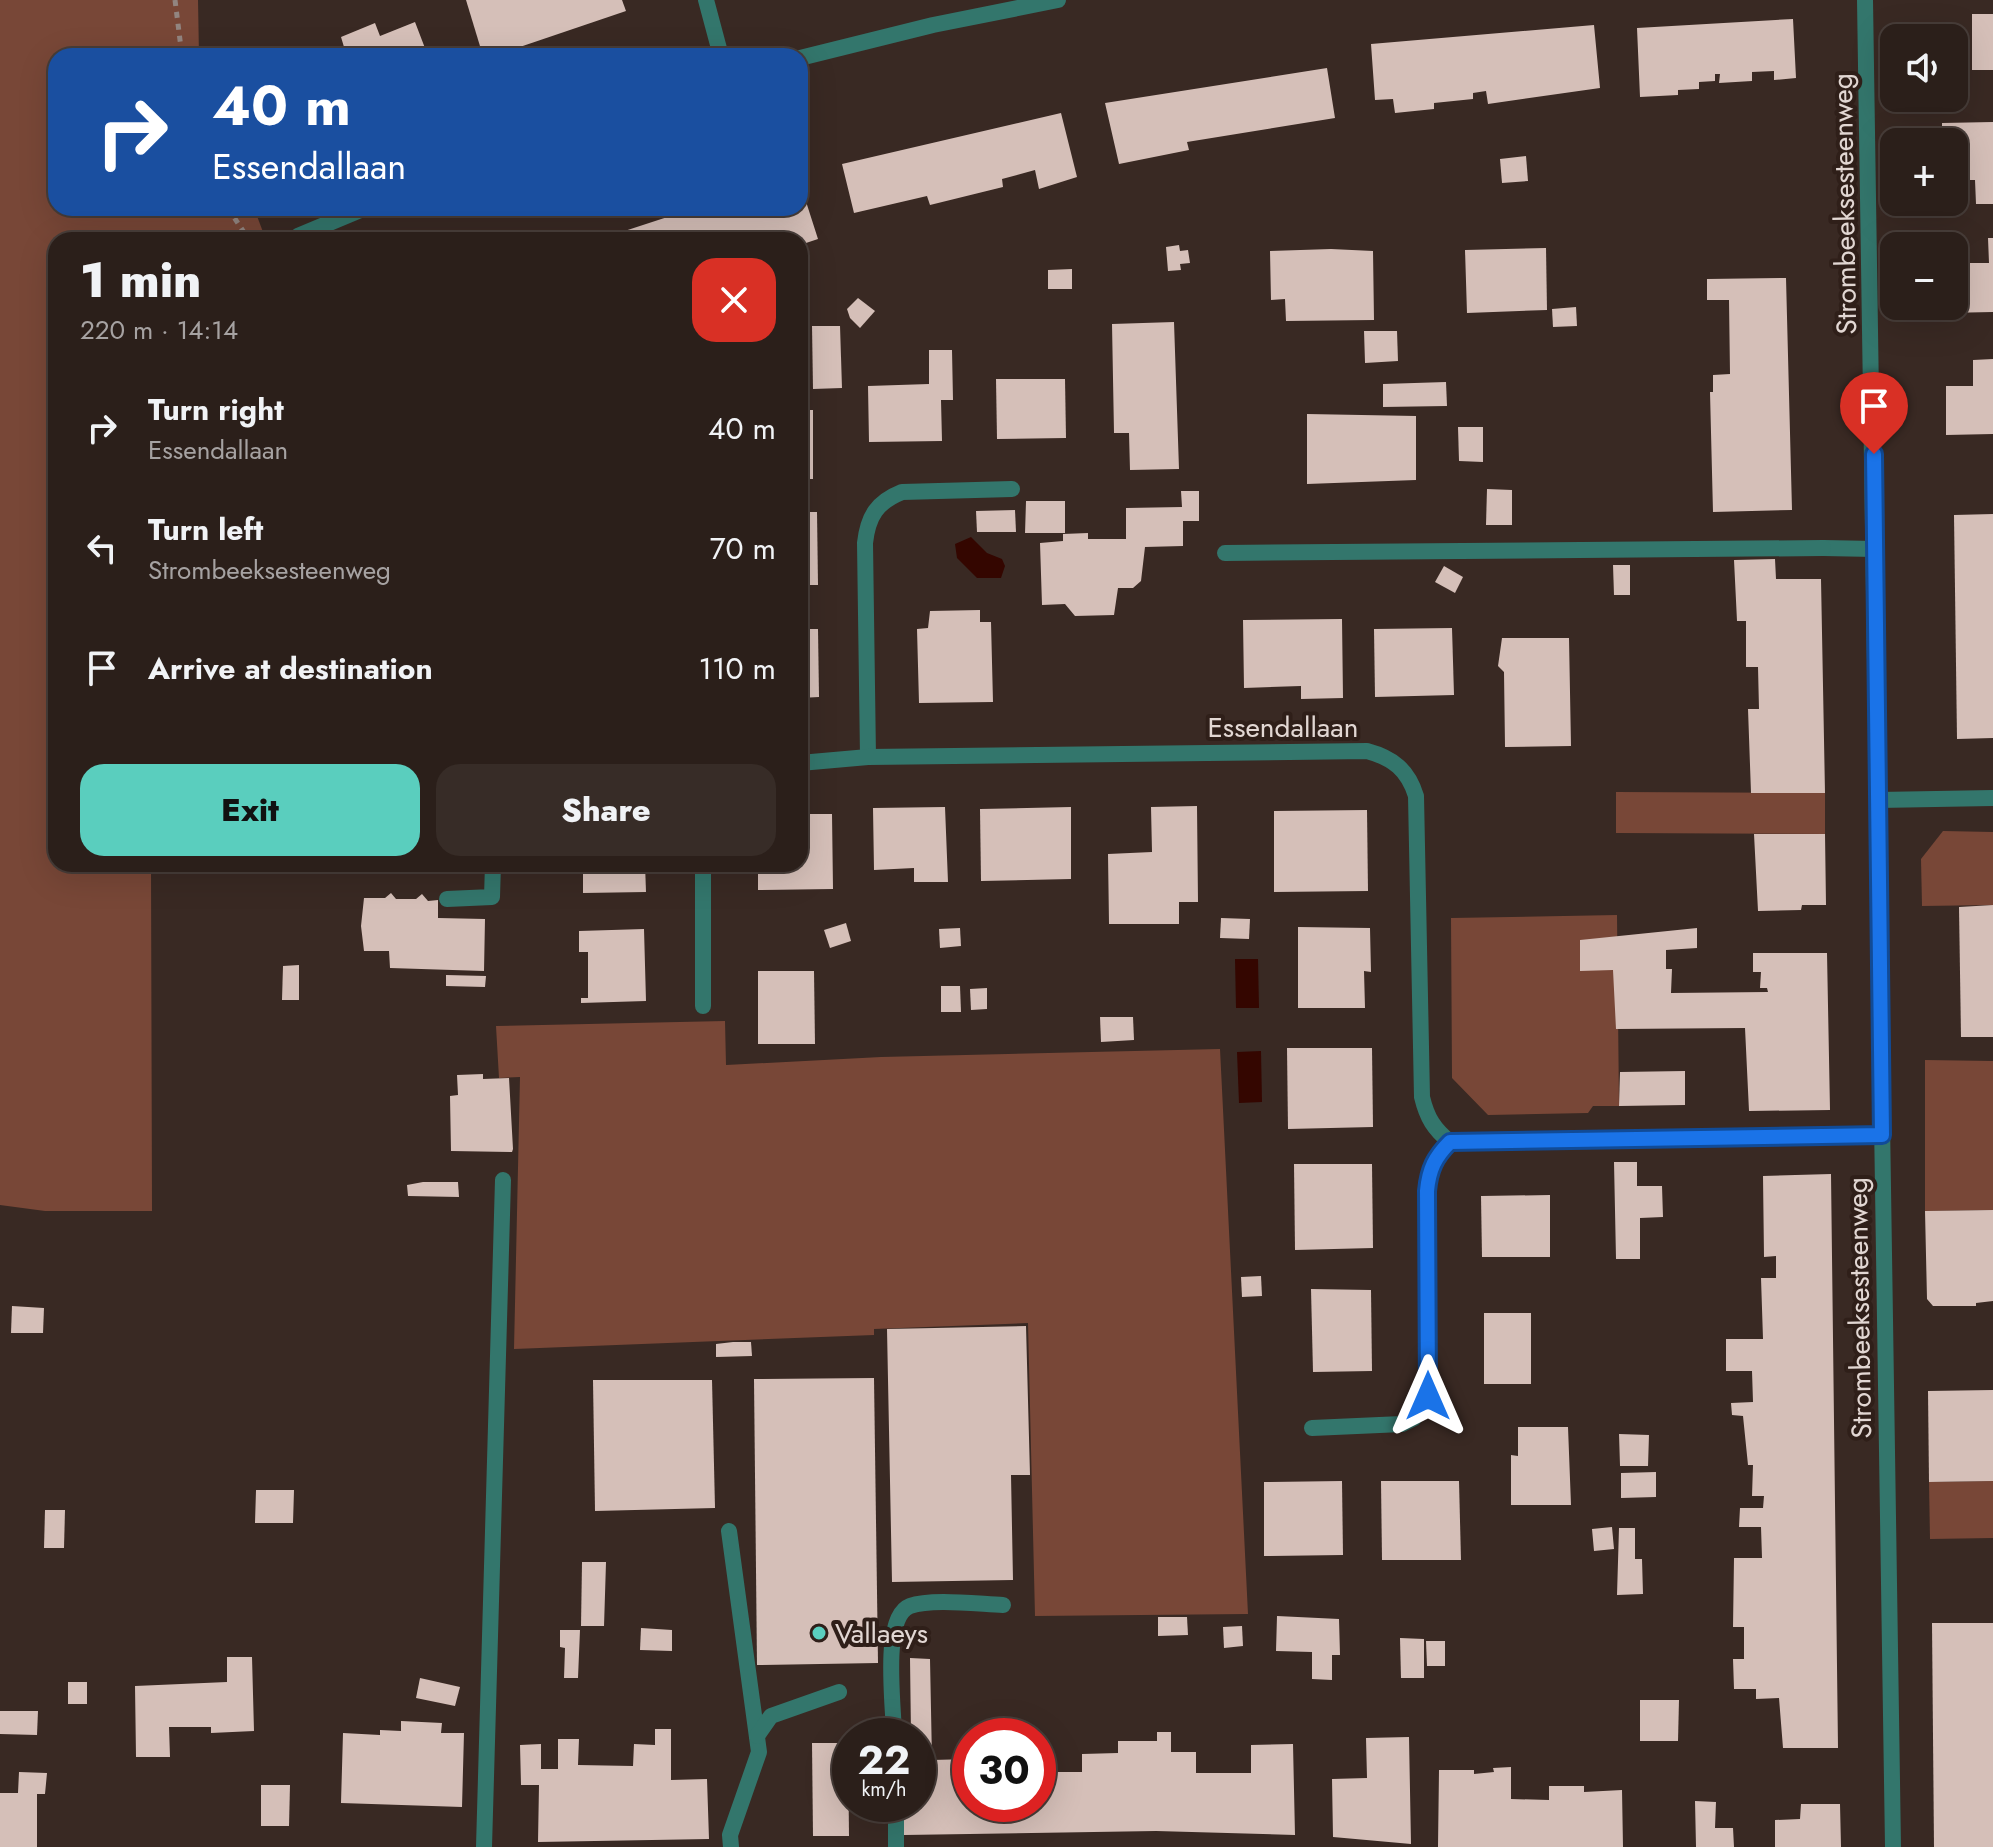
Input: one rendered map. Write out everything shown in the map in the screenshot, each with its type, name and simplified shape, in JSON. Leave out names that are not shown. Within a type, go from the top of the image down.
[{"type":"street","points":[[706,0],[719,48]]},
{"type":"street","points":[[808,56],[933,25],[1058,0]]},
{"type":"street","name":"Strombeeksesteenweg","points":[[1865,0],[1893,1847]]},
{"type":"street","points":[[308,232],[346,216]]},
{"type":"street","points":[[868,757],[865,543],[867,526],[874,510],[886,498],[902,492],[1012,489]]},
{"type":"street","points":[[1225,553],[1875,549]]},
{"type":"street","name":"Essendallaan","points":[[808,762],[868,757],[1367,751],[1385,756],[1406,773],[1416,796],[1422,1097],[1426,1116],[1450,1142]]},
{"type":"street","points":[[1878,800],[1993,798]]},
{"type":"street","points":[[447,899],[492,897],[493,872]]},
{"type":"street","points":[[703,872],[703,1006]]},
{"type":"street","points":[[1312,1428],[1402,1424],[1422,1409],[1429,1383],[1427,1191],[1429,1172],[1437,1155],[1450,1142],[1882,1135]]},
{"type":"street","points":[[484,1847],[503,1180]]},
{"type":"street","points":[[729,1531],[759,1757],[730,1835],[731,1847]]},
{"type":"street","points":[[894,1718],[892,1633],[898,1615],[905,1608],[923,1604],[1003,1605]]},
{"type":"street","points":[[757,1736],[771,1716],[839,1692]]},
{"type":"street","points":[[896,1822],[896,1847]]},
{"type":"path","points":[[175,0],[181,48]]},
{"type":"shaded area","points":[[0,0],[198,0],[199,48],[48,48],[48,216],[257,216],[263,232],[48,232],[48,872],[151,872],[152,1211],[45,1211],[0,1205]]},
{"type":"shaded area","points":[[971,537],[987,553],[1002,559],[1005,566],[1001,578],[977,578],[957,558],[955,544]]},
{"type":"shaded area","points":[[1616,792],[1825,793],[1825,834],[1616,833]]},
{"type":"shaded area","points":[[1943,831],[1993,832],[1993,905],[1922,906],[1921,859]]},
{"type":"shaded area","points":[[1617,915],[1619,1106],[1593,1106],[1588,1113],[1488,1115],[1452,1078],[1451,918]]},
{"type":"shaded area","points":[[1235,959],[1258,959],[1259,1008],[1236,1008]]},
{"type":"shaded area","points":[[725,1021],[726,1065],[881,1057],[1220,1049],[1248,1614],[1035,1616],[1028,1323],[874,1329],[874,1335],[514,1349],[520,1077],[499,1078],[496,1026]]},
{"type":"shaded area","points":[[1261,1051],[1262,1102],[1239,1103],[1237,1052]]},
{"type":"shaded area","points":[[1925,1060],[1993,1061],[1993,1210],[1925,1211]]},
{"type":"shaded area","points":[[1993,1481],[1993,1538],[1930,1539],[1929,1482]]},
{"type":"building","points":[[466,0],[622,0],[626,11],[517,48],[481,48]]},
{"type":"building","points":[[1972,14],[1993,14],[1993,70],[1972,70]]},
{"type":"building","points":[[1793,19],[1796,78],[1774,80],[1774,71],[1752,72],[1752,81],[1719,83],[1720,74],[1715,74],[1715,81],[1699,82],[1699,89],[1678,90],[1678,95],[1640,97],[1637,28]]},
{"type":"building","points":[[415,22],[425,48],[342,48],[341,37],[375,23],[380,36]]},
{"type":"building","points":[[1594,25],[1600,88],[1488,104],[1486,91],[1473,93],[1473,99],[1434,103],[1434,109],[1395,113],[1393,99],[1375,100],[1371,44]]},
{"type":"building","points":[[1327,68],[1335,118],[1187,142],[1189,150],[1119,164],[1105,103]]},
{"type":"building","points":[[1061,113],[1077,177],[1039,189],[1035,170],[1002,179],[1003,187],[930,205],[927,196],[854,213],[842,164]]},
{"type":"building","points":[[1993,122],[1993,204],[1976,204],[1975,180],[1968,180],[1968,128],[1942,128],[1942,123]]},
{"type":"building","points":[[1526,156],[1528,181],[1502,183],[1500,159]]},
{"type":"building","points":[[808,208],[818,239],[808,242],[808,232],[622,232],[670,216],[808,216]]},
{"type":"building","points":[[1988,238],[1993,238],[1993,312],[1968,313],[1968,263],[1989,263]]},
{"type":"building","points":[[1179,245],[1180,251],[1188,250],[1190,263],[1180,264],[1181,270],[1168,271],[1166,247]]},
{"type":"building","points":[[1546,248],[1547,310],[1467,313],[1465,250]]},
{"type":"building","points":[[1270,251],[1373,251],[1374,320],[1286,321],[1285,299],[1271,300]]},
{"type":"building","points":[[1072,269],[1072,289],[1048,289],[1048,270]]},
{"type":"building","points":[[1786,278],[1792,510],[1713,512],[1710,392],[1713,392],[1713,375],[1730,374],[1729,300],[1707,300],[1707,279]]},
{"type":"building","points":[[858,298],[875,311],[860,328],[850,318],[847,309]]},
{"type":"building","points":[[1576,307],[1577,326],[1553,327],[1552,309]]},
{"type":"building","points":[[1174,322],[1179,469],[1130,470],[1129,433],[1114,433],[1112,324]]},
{"type":"building","points":[[812,326],[840,326],[842,388],[813,389]]},
{"type":"building","points":[[1364,331],[1397,331],[1398,361],[1365,363]]},
{"type":"building","points":[[929,350],[952,350],[953,400],[941,400],[942,441],[869,442],[868,386],[929,384]]},
{"type":"building","points":[[1993,359],[1993,434],[1946,435],[1946,386],[1973,386],[1973,360]]},
{"type":"building","points":[[996,379],[1065,379],[1066,438],[997,439]]},
{"type":"building","points":[[1446,382],[1447,406],[1383,407],[1383,384]]},
{"type":"building","points":[[808,410],[813,410],[813,479],[808,479]]},
{"type":"building","points":[[1307,414],[1416,416],[1416,480],[1307,484]]},
{"type":"building","points":[[1458,427],[1483,427],[1483,462],[1459,461]]},
{"type":"building","points":[[1487,489],[1512,490],[1512,525],[1486,525]]},
{"type":"building","points":[[1181,491],[1199,491],[1199,521],[1183,521],[1183,546],[1145,547],[1141,581],[1133,588],[1118,588],[1114,615],[1075,616],[1065,604],[1042,605],[1040,543],[1063,541],[1063,534],[1088,533],[1088,539],[1126,539],[1126,508],[1182,507]]},
{"type":"building","points":[[1026,501],[1065,501],[1065,533],[1025,533]]},
{"type":"building","points":[[1015,510],[1016,532],[977,532],[976,511]]},
{"type":"building","points":[[808,512],[817,512],[818,585],[808,585]]},
{"type":"building","points":[[1993,514],[1993,738],[1957,739],[1954,515]]},
{"type":"building","points":[[1775,559],[1776,579],[1821,579],[1825,793],[1751,793],[1748,709],[1759,709],[1758,667],[1746,667],[1746,621],[1737,621],[1734,560]]},
{"type":"building","points":[[1613,565],[1630,565],[1630,595],[1614,595]]},
{"type":"building","points":[[1444,566],[1463,577],[1455,593],[1435,582]]},
{"type":"building","points":[[980,610],[980,622],[991,622],[993,702],[919,703],[917,629],[928,628],[930,611]]},
{"type":"building","points":[[1342,619],[1343,698],[1301,699],[1301,686],[1244,688],[1243,620]]},
{"type":"building","points":[[1452,628],[1454,695],[1375,697],[1374,629]]},
{"type":"building","points":[[808,629],[818,629],[819,697],[808,698]]},
{"type":"building","points":[[1502,638],[1569,638],[1571,746],[1505,747],[1504,672],[1498,666]]},
{"type":"building","points":[[1197,806],[1198,902],[1179,902],[1179,924],[1109,924],[1108,854],[1152,852],[1151,807]]},
{"type":"building","points":[[945,807],[948,882],[914,882],[914,868],[874,870],[873,808]]},
{"type":"building","points":[[1071,807],[1071,879],[981,881],[980,809]]},
{"type":"building","points":[[1367,810],[1368,891],[1274,892],[1274,811]]},
{"type":"building","points":[[808,814],[832,814],[833,889],[758,890],[758,872],[808,872]]},
{"type":"building","points":[[1754,834],[1825,834],[1826,905],[1802,905],[1801,910],[1758,911]]},
{"type":"building","points":[[583,872],[645,872],[646,892],[583,893]]},
{"type":"building","points":[[391,893],[396,899],[416,899],[422,894],[428,901],[438,900],[438,918],[485,919],[484,971],[390,968],[389,951],[364,951],[361,926],[364,898],[385,898]]},
{"type":"building","points":[[1993,905],[1993,1037],[1961,1037],[1959,907]]},
{"type":"building","points":[[1221,918],[1250,919],[1249,939],[1220,938]]},
{"type":"building","points":[[846,923],[851,941],[830,948],[824,930]]},
{"type":"building","points":[[1298,927],[1370,928],[1371,972],[1364,971],[1365,1008],[1298,1008]]},
{"type":"building","points":[[960,928],[961,946],[940,948],[939,929]]},
{"type":"building","points":[[1697,928],[1697,948],[1666,950],[1666,969],[1672,969],[1671,993],[1768,992],[1767,988],[1760,988],[1761,972],[1753,972],[1753,953],[1827,953],[1830,1110],[1749,1111],[1745,1028],[1616,1029],[1613,970],[1580,971],[1580,940]]},
{"type":"building","points":[[644,929],[646,1001],[581,1003],[581,998],[588,998],[588,952],[579,952],[579,931]]},
{"type":"building","points":[[299,965],[299,1000],[282,1000],[283,966]]},
{"type":"building","points":[[758,971],[814,971],[815,1044],[758,1044]]},
{"type":"building","points":[[446,975],[486,976],[485,987],[446,986]]},
{"type":"building","points":[[941,986],[960,986],[961,1012],[941,1012]]},
{"type":"building","points":[[987,988],[987,1009],[971,1010],[970,989]]},
{"type":"building","points":[[1100,1017],[1133,1017],[1134,1040],[1101,1042]]},
{"type":"building","points":[[1287,1048],[1372,1048],[1373,1127],[1288,1129]]},
{"type":"building","points":[[1685,1071],[1685,1105],[1619,1106],[1620,1072]]},
{"type":"building","points":[[483,1074],[483,1079],[509,1078],[512,1152],[451,1151],[450,1096],[458,1095],[457,1075]]},
{"type":"building","points":[[1614,1162],[1637,1162],[1637,1186],[1662,1186],[1663,1217],[1640,1218],[1640,1259],[1616,1259]]},
{"type":"building","points":[[1294,1164],[1372,1164],[1373,1248],[1295,1250]]},
{"type":"building","points":[[1831,1174],[1838,1748],[1783,1748],[1779,1698],[1756,1699],[1756,1689],[1734,1689],[1733,1659],[1744,1659],[1744,1627],[1733,1627],[1734,1558],[1762,1558],[1761,1527],[1739,1527],[1740,1508],[1763,1508],[1764,1496],[1752,1496],[1753,1465],[1748,1465],[1743,1416],[1732,1415],[1731,1403],[1753,1402],[1752,1371],[1726,1371],[1726,1339],[1763,1339],[1761,1278],[1776,1278],[1776,1256],[1764,1257],[1763,1176]]},
{"type":"building","points":[[458,1182],[459,1197],[408,1196],[407,1185]]},
{"type":"building","points":[[1550,1195],[1550,1257],[1482,1257],[1481,1196]]},
{"type":"building","points":[[1993,1210],[1993,1301],[1976,1303],[1976,1306],[1933,1306],[1927,1299],[1925,1211]]},
{"type":"building","points":[[1261,1276],[1262,1296],[1242,1297],[1241,1277]]},
{"type":"building","points":[[1311,1289],[1371,1290],[1372,1371],[1313,1372]]},
{"type":"building","points":[[12,1306],[44,1308],[43,1333],[11,1333]]},
{"type":"building","points":[[1484,1313],[1531,1313],[1531,1384],[1484,1384]]},
{"type":"building","points":[[1026,1326],[1030,1475],[1011,1475],[1013,1580],[892,1582],[887,1329]]},
{"type":"building","points":[[751,1342],[752,1356],[716,1357],[716,1344]]},
{"type":"building","points":[[874,1378],[878,1663],[757,1665],[754,1379]]},
{"type":"building","points":[[593,1380],[712,1380],[715,1508],[595,1511]]},
{"type":"building","points":[[1993,1390],[1993,1481],[1929,1482],[1928,1391]]},
{"type":"building","points":[[1518,1427],[1568,1427],[1571,1505],[1511,1505],[1511,1455],[1518,1456]]},
{"type":"building","points":[[1619,1434],[1649,1435],[1648,1466],[1620,1466]]},
{"type":"building","points":[[1656,1472],[1656,1497],[1621,1498],[1621,1473]]},
{"type":"building","points":[[1342,1481],[1343,1555],[1264,1556],[1264,1482]]},
{"type":"building","points":[[1381,1481],[1459,1481],[1461,1560],[1382,1560]]},
{"type":"building","points":[[256,1490],[294,1490],[293,1523],[255,1523]]},
{"type":"building","points":[[45,1510],[65,1510],[64,1548],[44,1548]]},
{"type":"building","points":[[1612,1527],[1614,1549],[1594,1551],[1592,1529]]},
{"type":"building","points":[[1619,1528],[1635,1528],[1635,1559],[1642,1559],[1643,1594],[1617,1595]]},
{"type":"building","points":[[582,1562],[606,1562],[604,1626],[581,1626]]},
{"type":"building","points":[[1277,1616],[1339,1619],[1340,1655],[1332,1655],[1332,1680],[1312,1679],[1312,1652],[1276,1651]]},
{"type":"building","points":[[1158,1617],[1187,1617],[1188,1635],[1158,1636]]},
{"type":"building","points":[[1932,1623],[1993,1623],[1993,1847],[1934,1847]]},
{"type":"building","points":[[1242,1626],[1243,1646],[1224,1648],[1223,1627]]},
{"type":"building","points":[[641,1628],[672,1630],[672,1651],[640,1650]]},
{"type":"building","points":[[560,1630],[580,1630],[578,1678],[564,1678],[565,1648],[560,1647]]},
{"type":"building","points":[[1400,1638],[1424,1639],[1424,1678],[1401,1678]]},
{"type":"building","points":[[1426,1641],[1445,1641],[1445,1666],[1427,1666]]},
{"type":"building","points":[[227,1657],[252,1657],[254,1731],[211,1733],[211,1727],[169,1727],[170,1757],[136,1757],[135,1686],[227,1682]]},
{"type":"building","points":[[910,1658],[930,1659],[931,1718],[911,1718]]},
{"type":"building","points":[[420,1678],[460,1687],[455,1706],[416,1698]]},
{"type":"building","points":[[68,1682],[87,1682],[87,1704],[68,1704]]},
{"type":"building","points":[[1640,1700],[1679,1700],[1678,1741],[1640,1741]]},
{"type":"building","points":[[0,1711],[38,1711],[37,1735],[0,1734]]},
{"type":"building","points":[[401,1721],[442,1723],[441,1733],[464,1733],[462,1807],[341,1803],[343,1733],[380,1735],[380,1730],[401,1731]]},
{"type":"building","points":[[655,1729],[671,1729],[671,1780],[707,1779],[709,1839],[538,1842],[539,1785],[521,1785],[520,1745],[541,1744],[541,1769],[558,1769],[558,1739],[579,1739],[578,1765],[633,1766],[634,1744],[655,1745]]},
{"type":"building","points":[[1157,1732],[1171,1732],[1171,1752],[1196,1752],[1196,1773],[1251,1773],[1251,1745],[1293,1744],[1295,1835],[1156,1831],[904,1835],[904,1822],[936,1822],[936,1760],[952,1759],[952,1822],[1056,1822],[1056,1772],[1082,1772],[1082,1754],[1118,1753],[1118,1741],[1157,1741]]},
{"type":"building","points":[[1409,1737],[1411,1844],[1333,1837],[1332,1779],[1367,1778],[1366,1738]]},
{"type":"building","points":[[812,1743],[832,1743],[832,1822],[849,1822],[849,1836],[813,1836]]},
{"type":"building","points":[[1511,1767],[1511,1799],[1549,1800],[1549,1786],[1584,1786],[1584,1792],[1622,1790],[1623,1847],[1438,1847],[1439,1770],[1474,1770],[1474,1774]]},
{"type":"building","points":[[19,1772],[47,1773],[45,1794],[37,1794],[37,1847],[0,1847],[0,1793],[18,1793]]},
{"type":"building","points":[[261,1785],[290,1785],[289,1826],[261,1826]]},
{"type":"building","points":[[1695,1801],[1716,1802],[1715,1828],[1733,1828],[1734,1847],[1696,1847]]},
{"type":"building","points":[[1801,1804],[1840,1804],[1841,1847],[1775,1847],[1775,1820],[1800,1819]]},
{"type":"place","name":"Vallaeys","points":[[819,1633]]},
{"type":"route","points":[[1428,1396],[1427,1191],[1429,1172],[1437,1155],[1450,1142],[1882,1135],[1874,454]]}]
